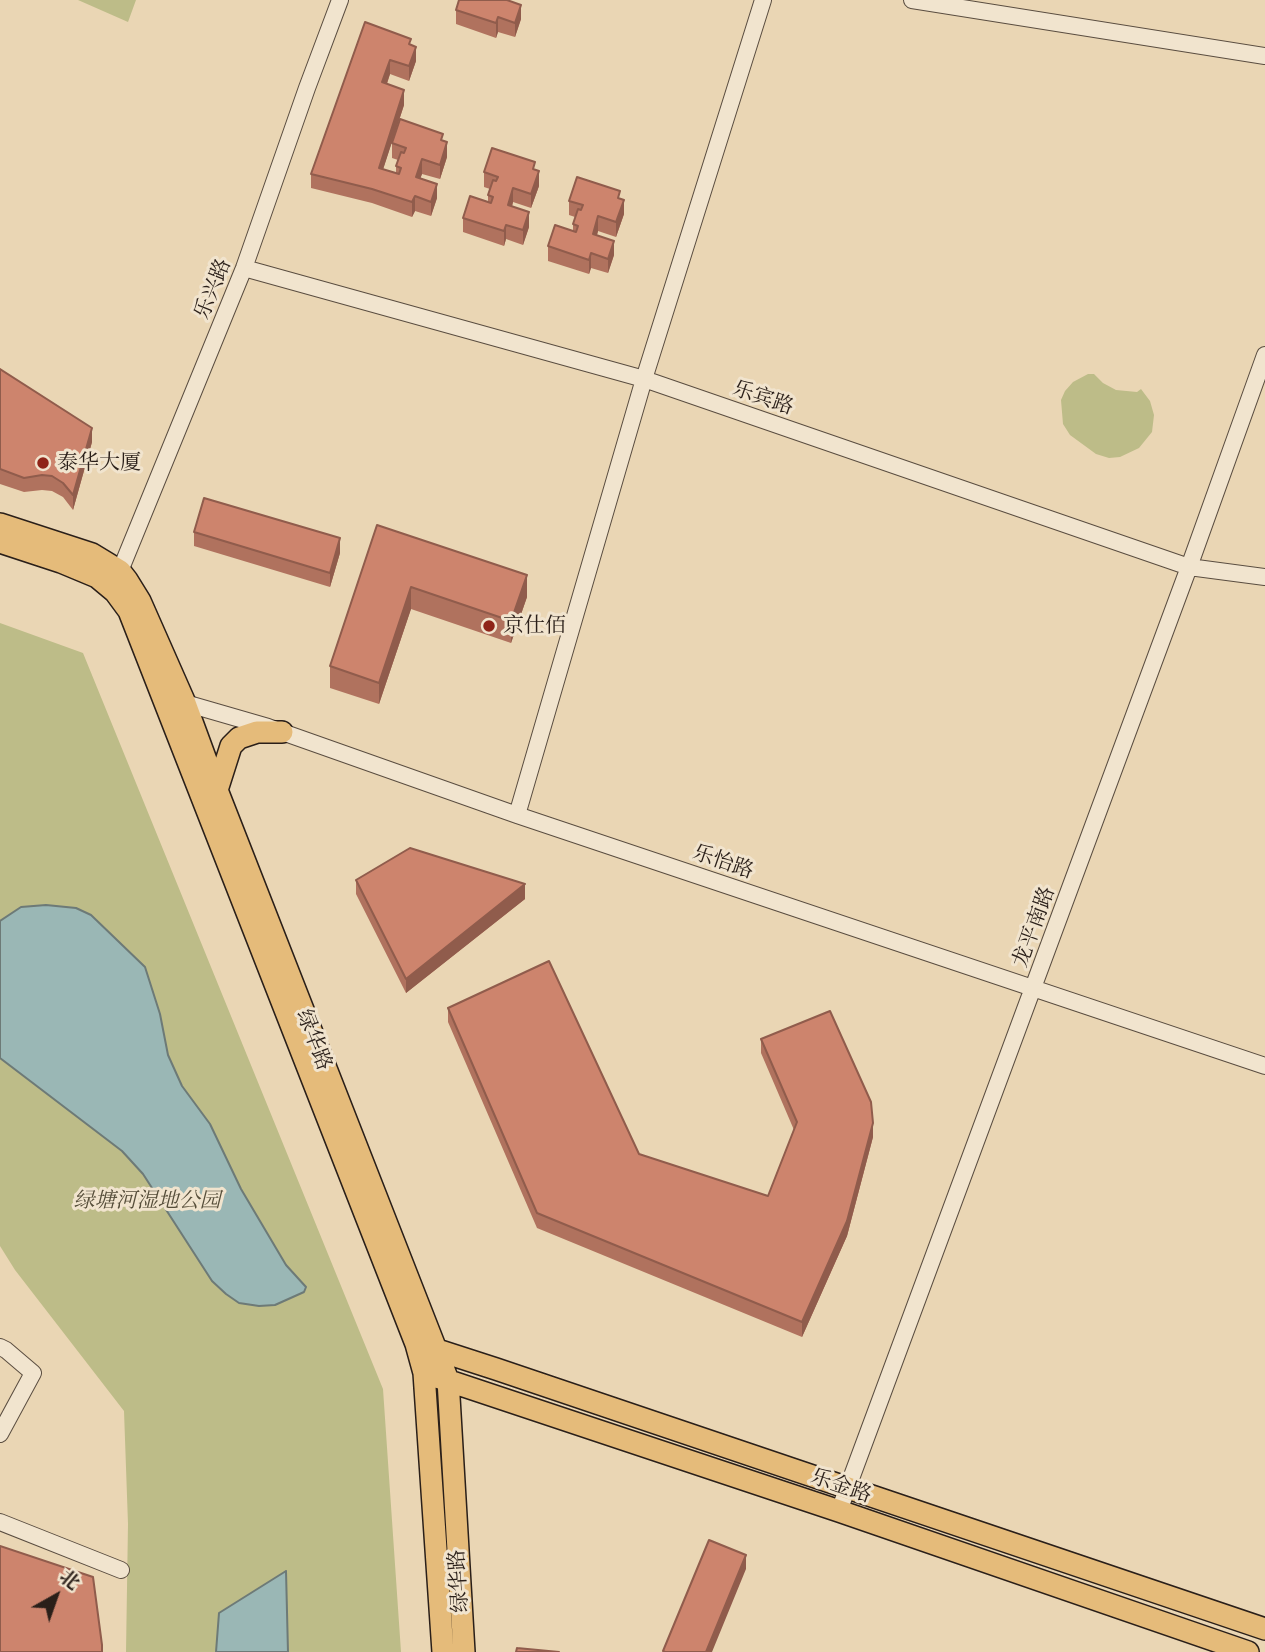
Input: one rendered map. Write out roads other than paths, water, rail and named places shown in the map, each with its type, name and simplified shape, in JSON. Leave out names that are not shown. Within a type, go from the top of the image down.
[{"type":"main road","name":"绿华路","points":[[0,524],[92,554],[115,579]]},
{"type":"main road","name":"绿华路","points":[[0,542],[97,577],[127,580],[140,601],[176,706],[425,1347],[447,1380],[464,1652]]},
{"type":"main road","name":"绿华路","points":[[176,706],[217,790],[425,1347],[443,1652]]},
{"type":"main road","points":[[217,790],[232,746],[239,738],[257,732],[282,732]]},
{"type":"main road","name":"乐金路","points":[[425,1347],[1265,1629]]},
{"type":"main road","name":"乐金路","points":[[425,1373],[839,1511],[1248,1652]]},
{"type":"street","name":"乐兴路","points":[[115,579],[244,268],[340,0]]},
{"type":"street","points":[[517,815],[644,379],[762,0]]},
{"type":"street","points":[[912,0],[1265,56]]},
{"type":"street","name":"乐宾路","points":[[244,268],[644,379],[1189,567],[1265,577]]},
{"type":"street","name":"龙平南路","points":[[839,1511],[1034,989],[1265,355]]},
{"type":"street","name":"乐怡路","points":[[176,706],[282,732],[517,815],[1265,1066]]},
{"type":"street","points":[[0,1347],[33,1373],[0,1434]]},
{"type":"street","points":[[0,1522],[121,1570]]},
{"type":"water","points":[[46,905],[76,908],[91,915],[145,967],[160,1014],[168,1055],[182,1086],[210,1124],[241,1189],[286,1265],[306,1287],[304,1292],[275,1305],[259,1306],[239,1303],[226,1294],[212,1281],[143,1174],[122,1151],[0,1058],[0,921],[21,907]]},
{"type":"water","points":[[286,1571],[288,1652],[216,1652],[219,1613]]},
{"type":"place","name":"泰华大厦","points":[[43,463]]},
{"type":"place","name":"京仕佰","points":[[489,626]]},
{"type":"park label","name":"绿塘河湿地公园","points":[[147,1201]]}]
